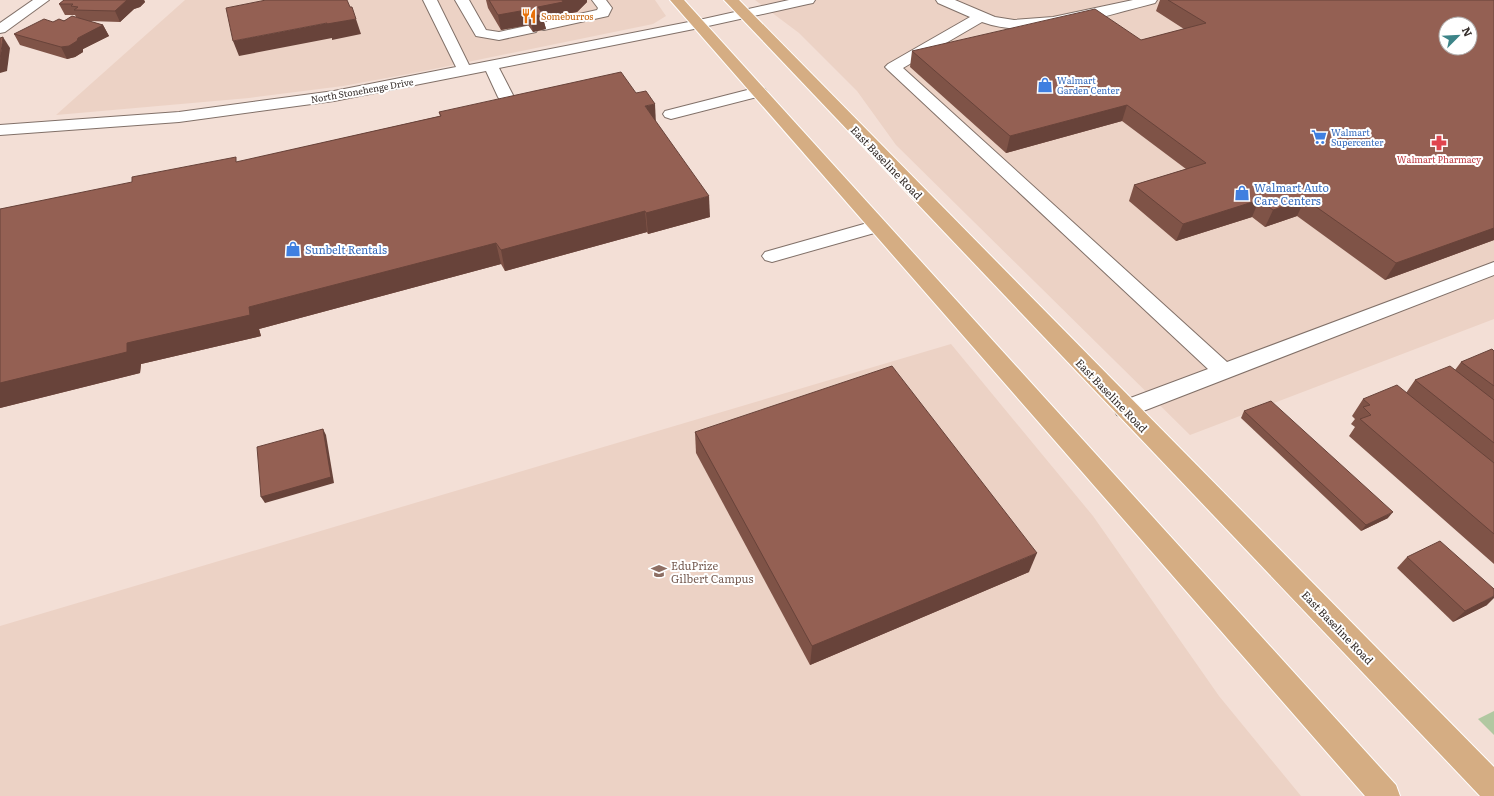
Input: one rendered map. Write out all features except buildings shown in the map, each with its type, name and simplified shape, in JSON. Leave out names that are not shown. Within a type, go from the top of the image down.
[{"type":"main road","points":[[677,0],[709,22],[759,92],[1385,796]]},
{"type":"main road","name":"East Baseline Road","points":[[730,0],[1494,789]]},
{"type":"street","points":[[0,29],[42,0]]},
{"type":"street","points":[[430,0],[465,71]]},
{"type":"street","points":[[462,0],[481,33],[499,36],[600,14],[605,10],[605,8],[599,0]]},
{"type":"street","name":"North Stonehenge Drive","points":[[0,130],[179,118],[334,96],[709,22],[808,0]]},
{"type":"street","points":[[943,0],[995,22],[1014,24],[1063,20],[1150,0]]},
{"type":"street","points":[[982,16],[893,67],[1223,371]]},
{"type":"street","points":[[490,66],[506,97]]},
{"type":"street","points":[[670,114],[759,92]]},
{"type":"street","points":[[772,256],[878,226]]},
{"type":"street","points":[[1125,408],[1494,268]]},
{"type":"shaded area","points":[[185,0],[655,0],[666,16],[653,24],[343,86],[249,98],[56,115]]},
{"type":"shaded area","points":[[755,0],[1494,0],[1494,319],[1190,435],[896,145],[857,91],[799,33]]},
{"type":"shaded area","name":"EduPrize Gilbert Campus","points":[[951,344],[1093,516],[1219,696],[1301,796],[0,796],[0,626]]},
{"type":"green space","points":[[1494,711],[1494,735],[1478,719]]},
{"type":"place","name":"Someburros","points":[[529,16]]},
{"type":"place","name":"Walmart Garden Center","points":[[1045,85]]},
{"type":"place","name":"Walmart Supercenter","points":[[1319,137]]},
{"type":"place","name":"Walmart Pharmacy","points":[[1439,143]]},
{"type":"place","name":"Walmart Auto Care Centers","points":[[1242,193]]},
{"type":"place","name":"Sunbelt Rentals","points":[[293,249]]},
{"type":"place","name":"EduPrize Gilbert Campus","points":[[659,571]]}]
